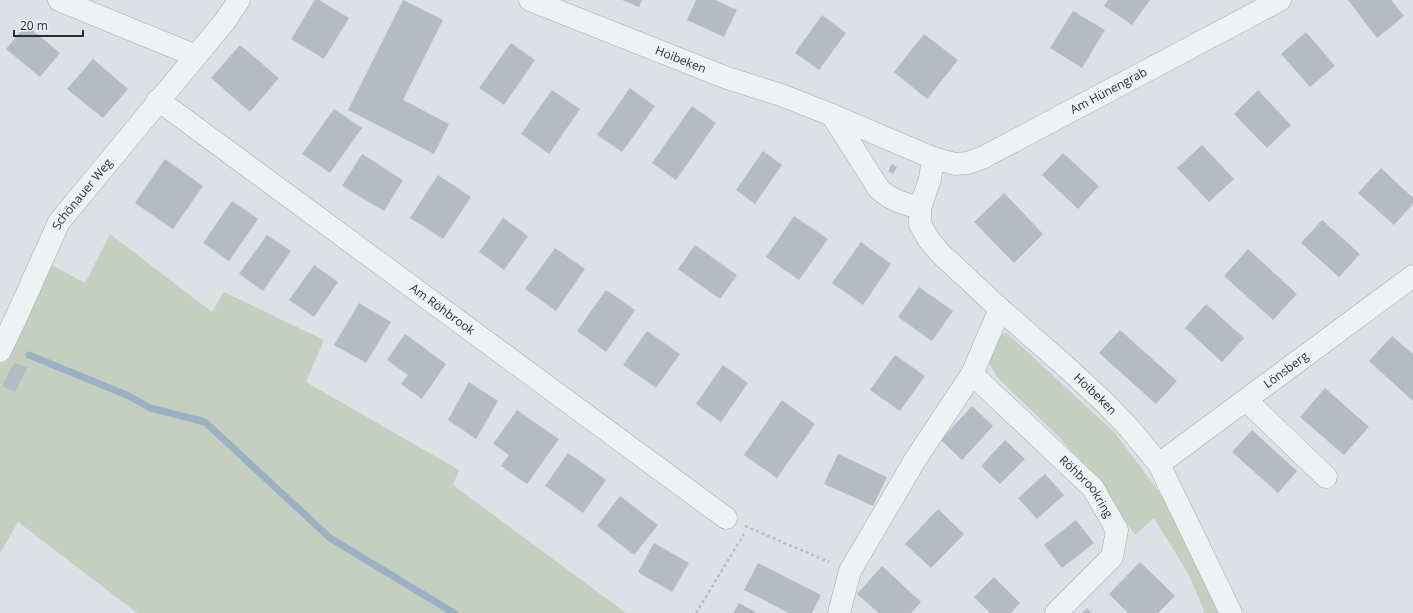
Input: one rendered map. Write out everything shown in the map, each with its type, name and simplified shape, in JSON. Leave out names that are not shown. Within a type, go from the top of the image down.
[{"type":"street","points":[[59,0],[196,56]]},
{"type":"street","name":"Schönauer Weg","points":[[0,351],[59,222],[158,100],[196,56],[239,0]]},
{"type":"street","name":"Hoibeken","points":[[530,0],[727,78],[781,95],[832,114],[933,158],[930,179],[920,208],[920,224],[929,240],[940,253],[1000,310],[1063,364],[1104,402],[1160,464],[1231,613]]},
{"type":"street","name":"Am Hünengrab","points":[[933,158],[955,164],[967,163],[982,158],[1280,0]]},
{"type":"street","name":"Am Röhbrook","points":[[158,100],[726,518]]},
{"type":"street","points":[[832,114],[879,189],[886,196],[894,200],[920,208]]},
{"type":"street","name":"Lönsberg","points":[[1160,464],[1413,276]]},
{"type":"street","points":[[839,613],[850,571],[915,460],[972,374],[1000,310]]},
{"type":"street","name":"Röhbrookring","points":[[972,374],[1093,488],[1118,530],[1112,557],[1056,613]]},
{"type":"street","points":[[1246,400],[1326,477]]},
{"type":"path","points":[[726,518],[850,571]]},
{"type":"path","points":[[696,613],[748,527]]},
{"type":"green space","points":[[110,234],[212,312],[224,292],[324,340],[306,382],[459,470],[453,485],[626,613],[137,613],[18,522],[0,554],[0,349],[42,260],[85,283]]},
{"type":"green space","points":[[1007,333],[1115,433],[1157,489],[1189,543],[1221,613],[1205,613],[1189,575],[1154,518],[1135,535],[1100,485],[1061,439],[997,377],[987,359],[998,336]]},
{"type":"building","points":[[315,0],[319,0],[349,18],[324,59],[291,39]]},
{"type":"building","points":[[403,0],[443,20],[403,100],[449,124],[434,154],[348,110]]},
{"type":"building","points":[[622,0],[642,0],[639,7]]},
{"type":"building","points":[[696,0],[715,0],[737,10],[724,37],[687,20]]},
{"type":"building","points":[[1108,0],[1150,0],[1132,25],[1104,6]]},
{"type":"building","points":[[1348,0],[1391,0],[1404,16],[1377,38]]},
{"type":"building","points":[[1073,11],[1105,30],[1082,68],[1050,48]]},
{"type":"building","points":[[822,15],[846,33],[819,70],[795,53]]},
{"type":"building","points":[[26,25],[60,53],[40,77],[6,49]]},
{"type":"building","points":[[1306,32],[1335,66],[1310,87],[1281,54]]},
{"type":"building","points":[[924,34],[958,60],[927,99],[894,72]]},
{"type":"building","points":[[511,43],[535,60],[504,105],[479,88]]},
{"type":"building","points":[[240,45],[279,78],[250,112],[211,78]]},
{"type":"building","points":[[93,59],[128,89],[103,118],[67,89]]},
{"type":"building","points":[[630,88],[655,106],[622,152],[597,135]]},
{"type":"building","points":[[552,90],[580,109],[549,154],[521,134]]},
{"type":"building","points":[[1258,90],[1291,125],[1267,148],[1234,114]]},
{"type":"building","points":[[692,106],[716,123],[676,180],[652,163]]},
{"type":"building","points":[[334,109],[362,128],[330,173],[302,154]]},
{"type":"building","points":[[1202,145],[1234,179],[1209,202],[1177,168]]},
{"type":"building","points":[[763,151],[782,165],[755,204],[736,190]]},
{"type":"building","points":[[1063,153],[1099,186],[1078,209],[1042,175]]},
{"type":"building","points":[[362,154],[403,180],[384,211],[342,186]]},
{"type":"building","points":[[165,159],[203,186],[173,229],[135,203]]},
{"type":"building","points":[[892,164],[897,167],[893,174],[888,171]]},
{"type":"building","points":[[1381,168],[1413,198],[1413,204],[1394,225],[1358,193]]},
{"type":"building","points":[[438,175],[471,197],[443,239],[410,218]]},
{"type":"building","points":[[1004,193],[1043,234],[1014,263],[974,222]]},
{"type":"building","points":[[232,201],[258,219],[229,261],[203,243]]},
{"type":"building","points":[[794,216],[828,239],[799,280],[766,257]]},
{"type":"building","points":[[503,218],[528,236],[504,270],[479,252]]},
{"type":"building","points":[[1322,220],[1360,254],[1339,277],[1301,243]]},
{"type":"building","points":[[267,235],[291,251],[263,291],[239,274]]},
{"type":"building","points":[[861,242],[891,264],[863,305],[832,283]]},
{"type":"building","points":[[695,245],[737,275],[720,299],[678,269]]},
{"type":"building","points":[[555,248],[585,269],[556,311],[525,289]]},
{"type":"building","points":[[1248,249],[1297,294],[1273,320],[1224,276]]},
{"type":"building","points":[[314,265],[338,282],[314,317],[289,300]]},
{"type":"building","points":[[919,287],[953,311],[932,341],[898,317]]},
{"type":"building","points":[[606,290],[635,310],[606,352],[577,331]]},
{"type":"building","points":[[359,303],[391,322],[366,363],[334,345]]},
{"type":"building","points":[[1206,304],[1244,338],[1222,362],[1185,328]]},
{"type":"building","points":[[1120,330],[1177,381],[1156,404],[1099,353]]},
{"type":"building","points":[[647,331],[680,354],[656,388],[623,365]]},
{"type":"building","points":[[405,334],[446,364],[422,399],[401,384],[408,375],[387,360]]},
{"type":"building","points":[[1392,336],[1413,354],[1413,401],[1369,361]]},
{"type":"building","points":[[895,355],[925,376],[900,411],[870,390]]},
{"type":"building","points":[[14,363],[28,367],[15,392],[2,386]]},
{"type":"building","points":[[723,365],[748,383],[721,422],[696,404]]},
{"type":"building","points":[[469,382],[498,401],[476,439],[448,420]]},
{"type":"building","points":[[1325,388],[1369,427],[1344,455],[1300,417]]},
{"type":"building","points":[[782,400],[815,424],[777,478],[744,455]]},
{"type":"building","points":[[972,406],[993,426],[962,460],[941,440]]},
{"type":"building","points":[[517,410],[559,439],[527,484],[501,466],[509,455],[493,444]]},
{"type":"building","points":[[1252,430],[1297,471],[1278,493],[1232,452]]},
{"type":"building","points":[[1005,440],[1025,459],[1000,484],[981,466]]},
{"type":"building","points":[[568,453],[606,480],[583,513],[545,486]]},
{"type":"building","points":[[838,454],[887,477],[873,506],[824,484]]},
{"type":"building","points":[[1045,474],[1064,495],[1037,519],[1018,498]]},
{"type":"building","points":[[620,496],[658,525],[634,555],[597,526]]},
{"type":"building","points":[[938,509],[964,534],[931,568],[905,544]]},
{"type":"building","points":[[1076,520],[1094,543],[1062,568],[1044,545]]},
{"type":"building","points":[[654,543],[689,563],[672,592],[638,572]]},
{"type":"building","points":[[1140,562],[1175,596],[1158,613],[1128,613],[1109,594]]},
{"type":"building","points":[[758,563],[821,595],[812,613],[789,613],[744,590]]},
{"type":"building","points":[[882,566],[921,602],[911,613],[879,613],[857,594]]},
{"type":"building","points":[[994,577],[1020,603],[1011,613],[990,613],[974,597]]},
{"type":"building","points":[[739,603],[757,613],[733,613]]},
{"type":"building","points":[[1087,608],[1092,613],[1082,613]]},
{"type":"waterway","points":[[29,355],[129,396],[150,408],[205,422],[330,538],[454,613]]}]
